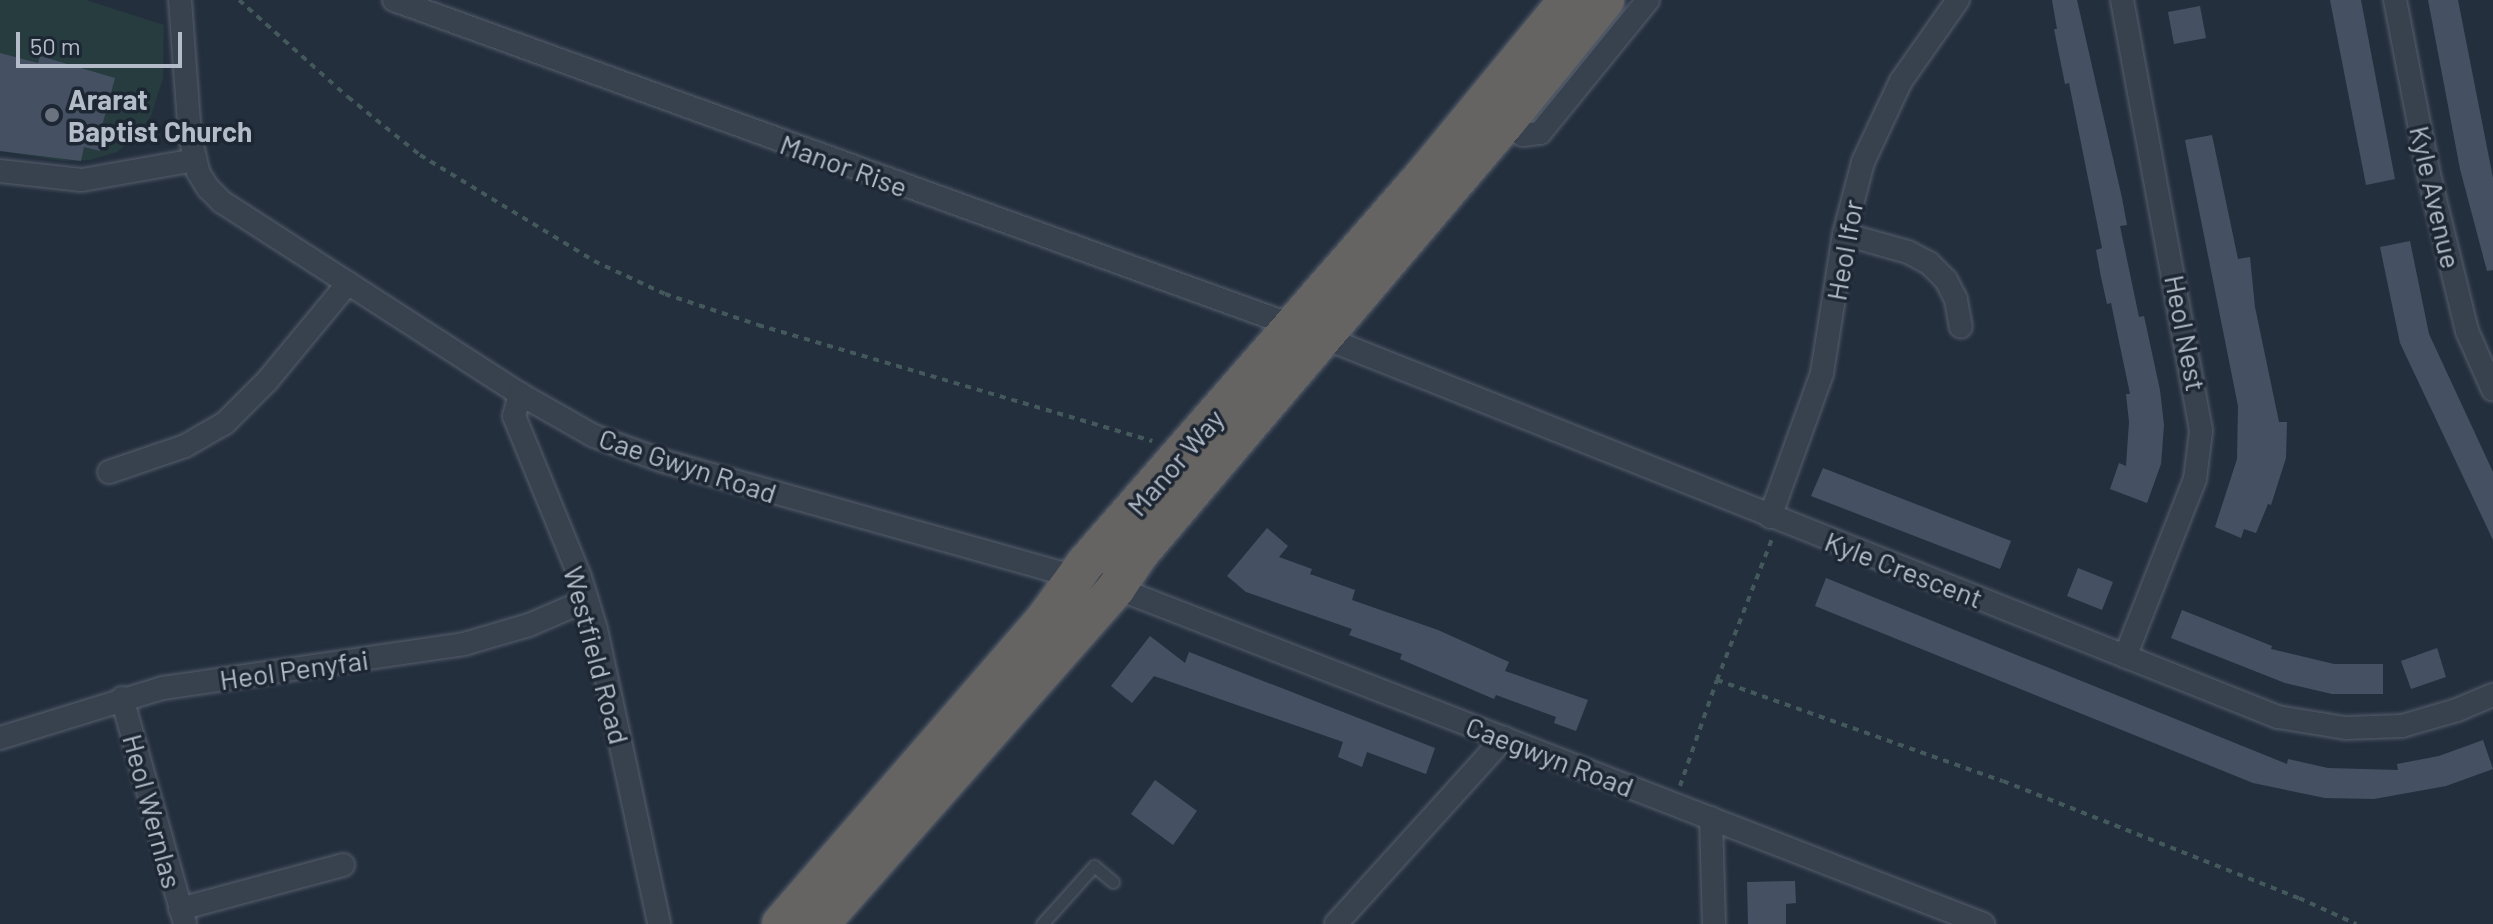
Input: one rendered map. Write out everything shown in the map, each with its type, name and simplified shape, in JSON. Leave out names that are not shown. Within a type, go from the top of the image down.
[{"type":"highway","name":"Manor Way","points":[[820,924],[1116,588],[1309,332],[1568,0]]},
{"type":"highway","name":"Manor Way","points":[[781,924],[1045,619],[1076,576],[1506,122],[1605,0]]},
{"type":"street","name":"Cae Gwyn Road","points":[[180,0],[195,160],[208,188],[222,202],[520,394],[594,436],[639,454],[1116,588]]},
{"type":"street","name":"Manor Rise","points":[[394,0],[1309,332]]},
{"type":"street","points":[[1506,122],[1523,135],[1540,133],[1648,0]]},
{"type":"street","name":"Heol Ifor","points":[[1772,525],[1822,373],[1844,234],[1863,162],[1881,118],[1923,46],[1958,0]]},
{"type":"street","name":"Heol Nest","points":[[2122,0],[2201,431],[2195,479],[2125,657]]},
{"type":"street","name":"Kyle Avenue","points":[[2395,0],[2429,175],[2460,303],[2475,352],[2493,390]]},
{"type":"street","points":[[0,171],[82,180],[195,160]]},
{"type":"street","points":[[1844,234],[1908,252],[1929,263],[1946,280],[1956,300],[1961,327]]},
{"type":"street","points":[[109,472],[185,446],[225,423],[267,381],[348,283]]},
{"type":"street","name":"Kyle Crescent","points":[[1309,332],[1772,525],[2278,717],[2345,728],[2402,726],[2493,695]]},
{"type":"street","name":"Westfield Road","points":[[520,394],[514,416],[587,600],[659,924]]},
{"type":"street","name":"Caegwyn Road","points":[[1116,588],[1983,924]]},
{"type":"street","name":"Heol Penyfai","points":[[0,738],[122,698],[163,688],[464,644],[529,625],[587,600]]},
{"type":"street","name":"Heol Wernlas","points":[[122,698],[182,916]]},
{"type":"street","points":[[1336,924],[1504,738]]},
{"type":"street","points":[[1711,818],[1714,924]]},
{"type":"street","points":[[182,916],[343,865]]},
{"type":"lane","points":[[1042,924],[1094,866],[1113,882]]},
{"type":"path","points":[[239,0],[348,97],[420,155],[594,261],[665,294],[758,325],[1138,437]]},
{"type":"path","points":[[1679,790],[1772,525]]},
{"type":"path","points":[[1717,680],[2003,781],[2299,898],[2356,924]]},
{"type":"green space","points":[[0,0],[86,0],[164,25],[163,78],[151,116],[136,137],[117,152],[91,160],[63,161],[0,151]]},
{"type":"building","points":[[2052,0],[2077,0],[2122,198],[2127,225],[2120,226],[2139,317],[2144,316],[2160,390],[2164,425],[2161,464],[2147,503],[2110,489],[2119,463],[2126,466],[2129,422],[2126,394],[2130,394],[2111,303],[2107,304],[2101,277],[2096,250],[2102,248],[2069,83],[2065,84],[2054,29],[2057,29]]},
{"type":"building","points":[[2330,0],[2361,0],[2395,179],[2366,185]]},
{"type":"building","points":[[2428,0],[2458,0],[2493,178],[2493,270],[2487,271],[2460,169]]},
{"type":"building","points":[[2200,6],[2206,38],[2174,44],[2168,12]]},
{"type":"building","name":"Ararat Baptist Church","points":[[0,53],[38,63],[40,56],[115,78],[102,126],[107,127],[100,151],[84,147],[81,161],[0,151]]},
{"type":"building","points":[[2212,135],[2238,259],[2250,257],[2255,307],[2279,422],[2287,422],[2286,458],[2271,505],[2268,504],[2256,533],[2244,529],[2241,538],[2215,527],[2237,459],[2238,406],[2185,140]]},
{"type":"building","points":[[2410,241],[2429,334],[2493,472],[2493,540],[2400,343],[2380,247]]},
{"type":"building","points":[[1823,468],[2011,541],[2000,569],[1811,496]]},
{"type":"building","points":[[1267,528],[1288,546],[1279,557],[1312,569],[1310,574],[1355,590],[1352,600],[1438,630],[1509,662],[1505,671],[1588,700],[1576,731],[1554,723],[1556,717],[1496,695],[1494,699],[1400,659],[1402,654],[1349,635],[1352,629],[1246,592],[1227,576]]},
{"type":"building","points":[[2078,568],[2113,582],[2102,610],[2067,596]]},
{"type":"building","points":[[1826,578],[2287,764],[2288,759],[2328,768],[2398,770],[2397,764],[2439,756],[2483,740],[2493,769],[2446,786],[2374,799],[2325,798],[2253,783],[1815,606]]},
{"type":"building","points":[[2182,610],[2272,646],[2271,649],[2334,664],[2383,664],[2383,694],[2332,694],[2285,683],[2171,638]]},
{"type":"building","points":[[1150,636],[1185,663],[1189,652],[1435,748],[1426,774],[1367,752],[1362,767],[1338,757],[1343,742],[1154,676],[1132,703],[1111,686]]},
{"type":"building","points":[[2437,648],[2446,677],[2411,689],[2401,661]]},
{"type":"building","points":[[1155,780],[1197,811],[1173,845],[1131,814]]},
{"type":"building","points":[[1795,881],[1796,903],[1786,904],[1786,924],[1748,924],[1747,882]]},
{"type":"place","name":"Ararat Baptist Church","points":[[52,115]]}]
